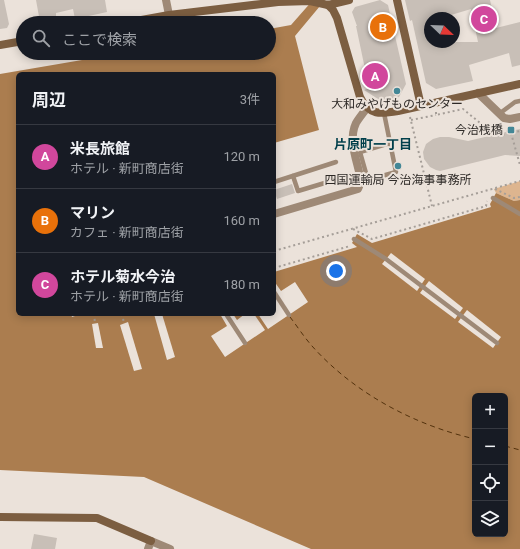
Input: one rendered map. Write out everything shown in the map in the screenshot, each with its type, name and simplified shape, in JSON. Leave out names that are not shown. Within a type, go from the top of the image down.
[{"type":"street","points":[[166,0],[169,15]]},
{"type":"street","points":[[164,16],[278,2],[310,1],[328,5],[349,0]]},
{"type":"street","points":[[397,0],[422,106]]},
{"type":"street","points":[[328,5],[333,10],[337,18],[358,90],[364,104],[372,111],[384,113],[520,84]]},
{"type":"street","points":[[0,45],[16,42]]},
{"type":"street","points":[[478,93],[504,118],[510,119],[520,117]]},
{"type":"street","points":[[276,213],[358,189],[361,182],[354,152],[353,135],[356,124],[367,108]]},
{"type":"street","points":[[0,516],[97,518],[170,549]]},
{"type":"street","points":[[148,549],[151,541]]},
{"type":"lane","points":[[499,114],[515,102],[520,101]]},
{"type":"lane","points":[[384,113],[396,172],[368,180],[360,152],[390,143]]},
{"type":"lane","points":[[276,181],[336,162]]},
{"type":"lane","points":[[293,176],[298,191],[338,179]]},
{"type":"lane","points":[[493,198],[520,214]]},
{"type":"lane","points":[[354,239],[386,259],[497,343]]},
{"type":"lane","points":[[276,295],[289,315]]},
{"type":"lane","points":[[227,316],[245,343]]},
{"type":"path","points":[[435,109],[436,115]]},
{"type":"path","points":[[411,120],[464,109],[496,136],[520,131]]},
{"type":"path","points":[[409,114],[432,206]]},
{"type":"path","points":[[512,133],[520,164]]},
{"type":"path","points":[[276,250],[520,181]]},
{"type":"path","points":[[494,189],[514,198],[520,197]]},
{"type":"path","points":[[353,228],[372,239],[486,206],[490,190]]},
{"type":"path","points":[[276,267],[350,246]]},
{"type":"path","points":[[94,316],[95,323]]},
{"type":"path","points":[[122,316],[124,323]]},
{"type":"shaded area","points":[[313,0],[325,0],[295,36],[319,130],[276,142],[276,72],[16,72],[16,316],[276,316],[276,271],[357,247],[352,243],[357,234],[372,243],[491,207],[490,204],[496,193],[514,201],[520,200],[520,549],[311,549],[144,477],[0,470],[0,74],[82,60],[276,60],[276,28],[291,25]]},
{"type":"shaded area","points":[[520,181],[520,200],[514,201],[496,193],[494,189]]},
{"type":"pier","points":[[391,253],[425,279],[417,291],[382,264]]},
{"type":"pier","points":[[429,281],[463,308],[455,319],[420,293]]},
{"type":"pier","points":[[295,282],[308,302],[268,329],[259,316],[276,316],[276,284],[281,291]]},
{"type":"pier","points":[[467,310],[501,337],[493,348],[458,322]]},
{"type":"pier","points":[[155,316],[163,316],[175,357],[167,360]]},
{"type":"pier","points":[[221,316],[234,316],[237,320],[242,316],[255,316],[265,330],[225,357],[211,336],[227,326]]},
{"type":"pier","points":[[128,322],[142,369],[134,371],[120,325]]},
{"type":"pier","points":[[98,323],[103,348],[96,348],[92,324]]},
{"type":"building","points":[[0,0],[4,0],[9,24],[7,28],[0,29]]},
{"type":"building","points":[[36,0],[105,0],[107,12],[89,16],[74,16],[73,9],[56,13],[56,16],[39,16]]},
{"type":"building","points":[[380,0],[388,5],[406,84],[399,97],[385,102],[364,90],[369,88],[357,26],[352,12],[355,7]]},
{"type":"building","points":[[405,0],[490,0],[496,28],[520,22],[520,65],[512,67],[509,53],[469,65],[473,81],[436,89],[426,83],[412,20],[410,21]]},
{"type":"building","points":[[520,129],[520,156],[505,155],[440,171],[430,167],[424,159],[423,152],[426,144],[433,139],[449,137],[468,141],[506,132],[506,130]]},
{"type":"building","points":[[292,184],[295,193],[277,199],[276,189]]},
{"type":"building","points":[[34,534],[57,538],[55,549],[31,549]]},
{"type":"ferry route","points":[[290,317],[309,343],[329,363],[366,392],[386,405],[408,416],[452,433],[472,438]]},
{"type":"ferry route","points":[[508,447],[520,450]]},
{"type":"place","name":"ホテル菊水今治","points":[[484,19]]},
{"type":"place","name":"マリン","points":[[383,27]]},
{"type":"place","name":"米長旅館","points":[[375,76]]},
{"type":"place","name":"大和みやげものセンター","points":[[397,91]]},
{"type":"place","name":"今治桟橋","points":[[511,130]]},
{"type":"place","name":"四国運輸局 今治海事事務所","points":[[398,166]]},
{"type":"district","name":"片原町一丁目","points":[[373,144]]}]
